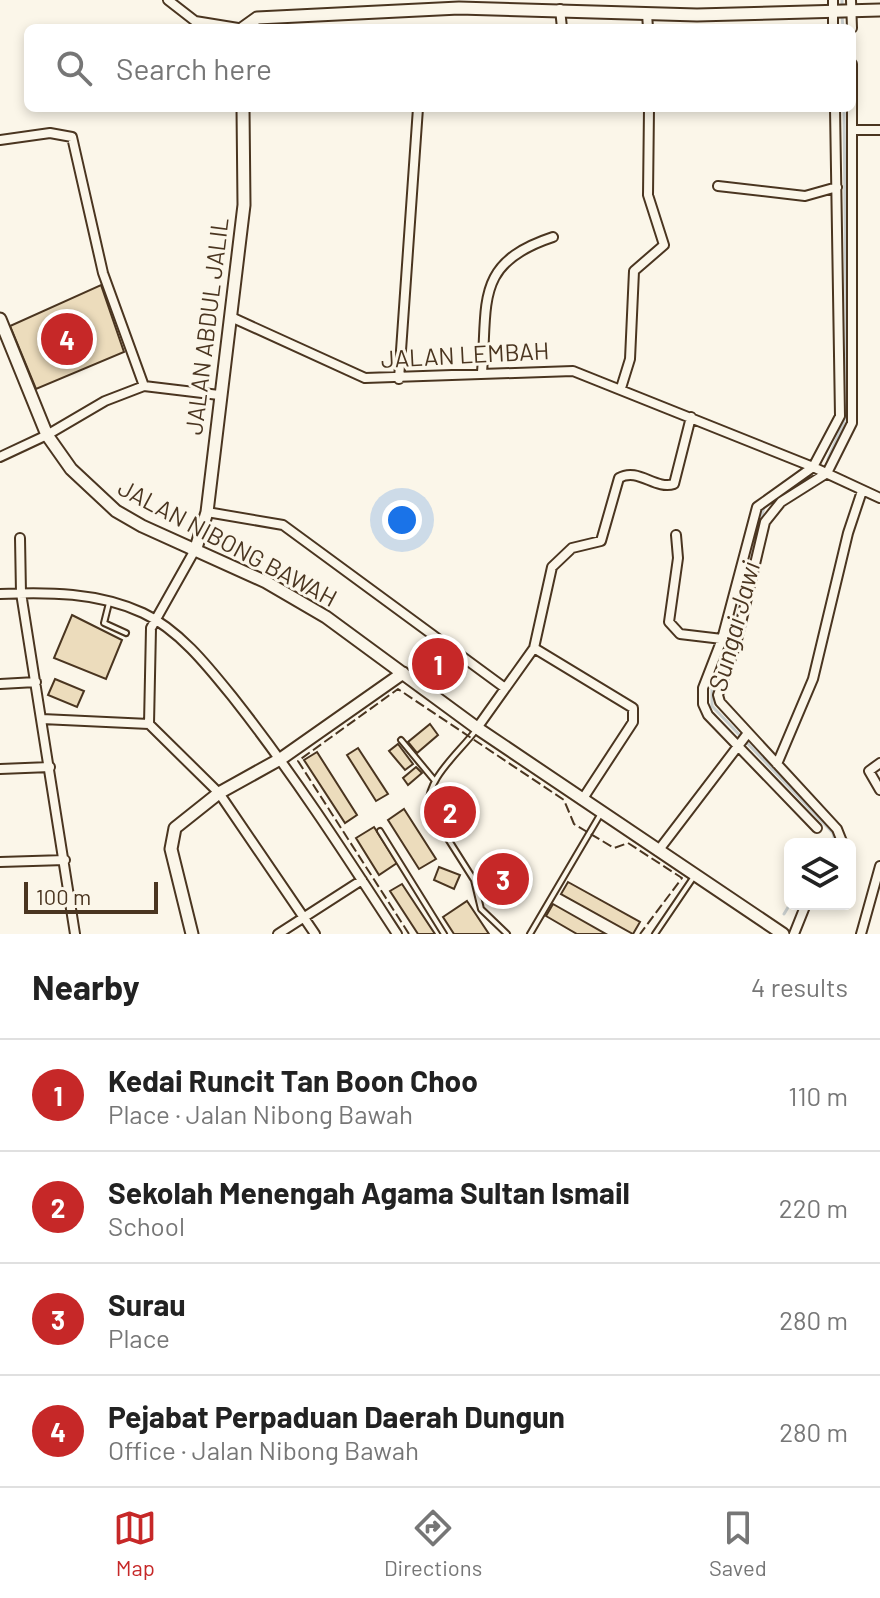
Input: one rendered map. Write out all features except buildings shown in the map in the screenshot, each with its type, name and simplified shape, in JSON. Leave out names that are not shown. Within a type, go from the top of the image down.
[{"type":"street","points":[[168,0],[195,21],[214,24]]},
{"type":"street","points":[[247,24],[257,18],[459,8],[647,14],[842,6],[880,10]]},
{"type":"street","points":[[560,9],[562,24]]},
{"type":"street","points":[[647,14],[648,24]]},
{"type":"street","name":"JALAN ABDUL JALIL","points":[[196,548],[207,512],[244,205],[243,112]]},
{"type":"street","points":[[399,379],[418,112]]},
{"type":"street","points":[[621,388],[631,348],[634,271],[664,245],[648,195],[649,112]]},
{"type":"street","points":[[835,112],[840,416],[813,467],[757,507],[722,639],[703,688],[703,704],[708,715],[777,764],[837,829],[841,838]]},
{"type":"street","points":[[817,828],[743,739],[720,702],[718,688],[736,644],[765,522],[781,502],[827,473],[848,435],[854,410],[852,112]]},
{"type":"street","points":[[852,130],[880,130]]},
{"type":"street","points":[[0,140],[50,133],[72,137],[103,273],[144,386]]},
{"type":"street","points":[[718,186],[805,196],[837,187]]},
{"type":"street","points":[[482,372],[489,296],[495,272],[533,244],[553,237]]},
{"type":"street","name":"JALAN LEMBAH","points":[[231,317],[349,374],[399,379],[482,372],[564,370],[621,388],[880,498]]},
{"type":"street","name":"JALAN NIBONG BAWAH","points":[[0,319],[47,435],[92,492],[116,511],[299,601],[477,728],[781,933]]},
{"type":"street","points":[[0,457],[47,435],[105,401],[144,386],[219,395]]},
{"type":"street","points":[[477,728],[534,648],[552,567],[572,548],[601,541],[619,478],[636,475],[667,486],[674,484],[691,417]]},
{"type":"street","points":[[777,764],[813,679],[848,533],[862,491]]},
{"type":"street","points":[[207,512],[283,525],[505,688]]},
{"type":"street","points":[[676,535],[678,558],[669,622],[680,634],[722,639]]},
{"type":"street","points":[[20,538],[21,593],[75,934]]},
{"type":"street","points":[[149,724],[150,641],[155,619],[196,548]]},
{"type":"street","points":[[0,594],[76,594],[110,601],[155,619],[215,676],[282,758],[397,934]]},
{"type":"street","points":[[534,648],[633,708],[633,722],[582,800]]},
{"type":"street","points":[[192,934],[171,837],[181,821],[219,793],[282,758],[403,673]]},
{"type":"street","points":[[0,684],[36,682]]},
{"type":"street","points":[[42,719],[149,724],[219,793],[315,934]]},
{"type":"street","points":[[658,851],[743,739]]},
{"type":"street","points":[[880,763],[869,771],[880,790]]},
{"type":"street","points":[[0,769],[50,767]]},
{"type":"street","points":[[0,862],[65,860]]},
{"type":"street","points":[[861,934],[880,866]]},
{"type":"street","points":[[278,934],[362,880]]},
{"type":"street","points":[[794,934],[804,910]]},
{"type":"lane","points":[[110,601],[104,623],[126,633]]},
{"type":"lane","points":[[477,728],[435,781],[427,800],[429,809],[474,880],[481,909],[507,934]]},
{"type":"lane","points":[[401,740],[435,781]]},
{"type":"lane","points":[[530,934],[602,813]]},
{"type":"lane","points":[[380,831],[444,934]]},
{"type":"lane","points":[[655,934],[695,876]]},
{"type":"waterway","name":"Sungai Jawi","points":[[842,0],[842,8]]},
{"type":"waterway","name":"Sungai Jawi","points":[[842,16],[843,24]]},
{"type":"waterway","name":"Sungai Jawi","points":[[828,459],[844,422],[847,402],[844,112]]},
{"type":"waterway","name":"Sungai Jawi","points":[[806,477],[764,507],[731,642],[712,689],[712,706],[834,838]]},
{"type":"waterway","name":"Sungai Jawi","points":[[784,914],[786,910]]},
{"type":"fence","points":[[409,934],[298,761],[398,689],[564,800],[574,824],[614,848],[628,843],[682,878],[640,934]]},
{"type":"place","name":"Pejabat Perpaduan Daerah Dungun","points":[[67,339]]},
{"type":"place","name":"Kedai Runcit Tan Boon Choo","points":[[438,664]]},
{"type":"place","name":"Sekolah Menengah Agama Sultan Ismail","points":[[450,812]]},
{"type":"place","name":"Surau","points":[[503,879]]}]
